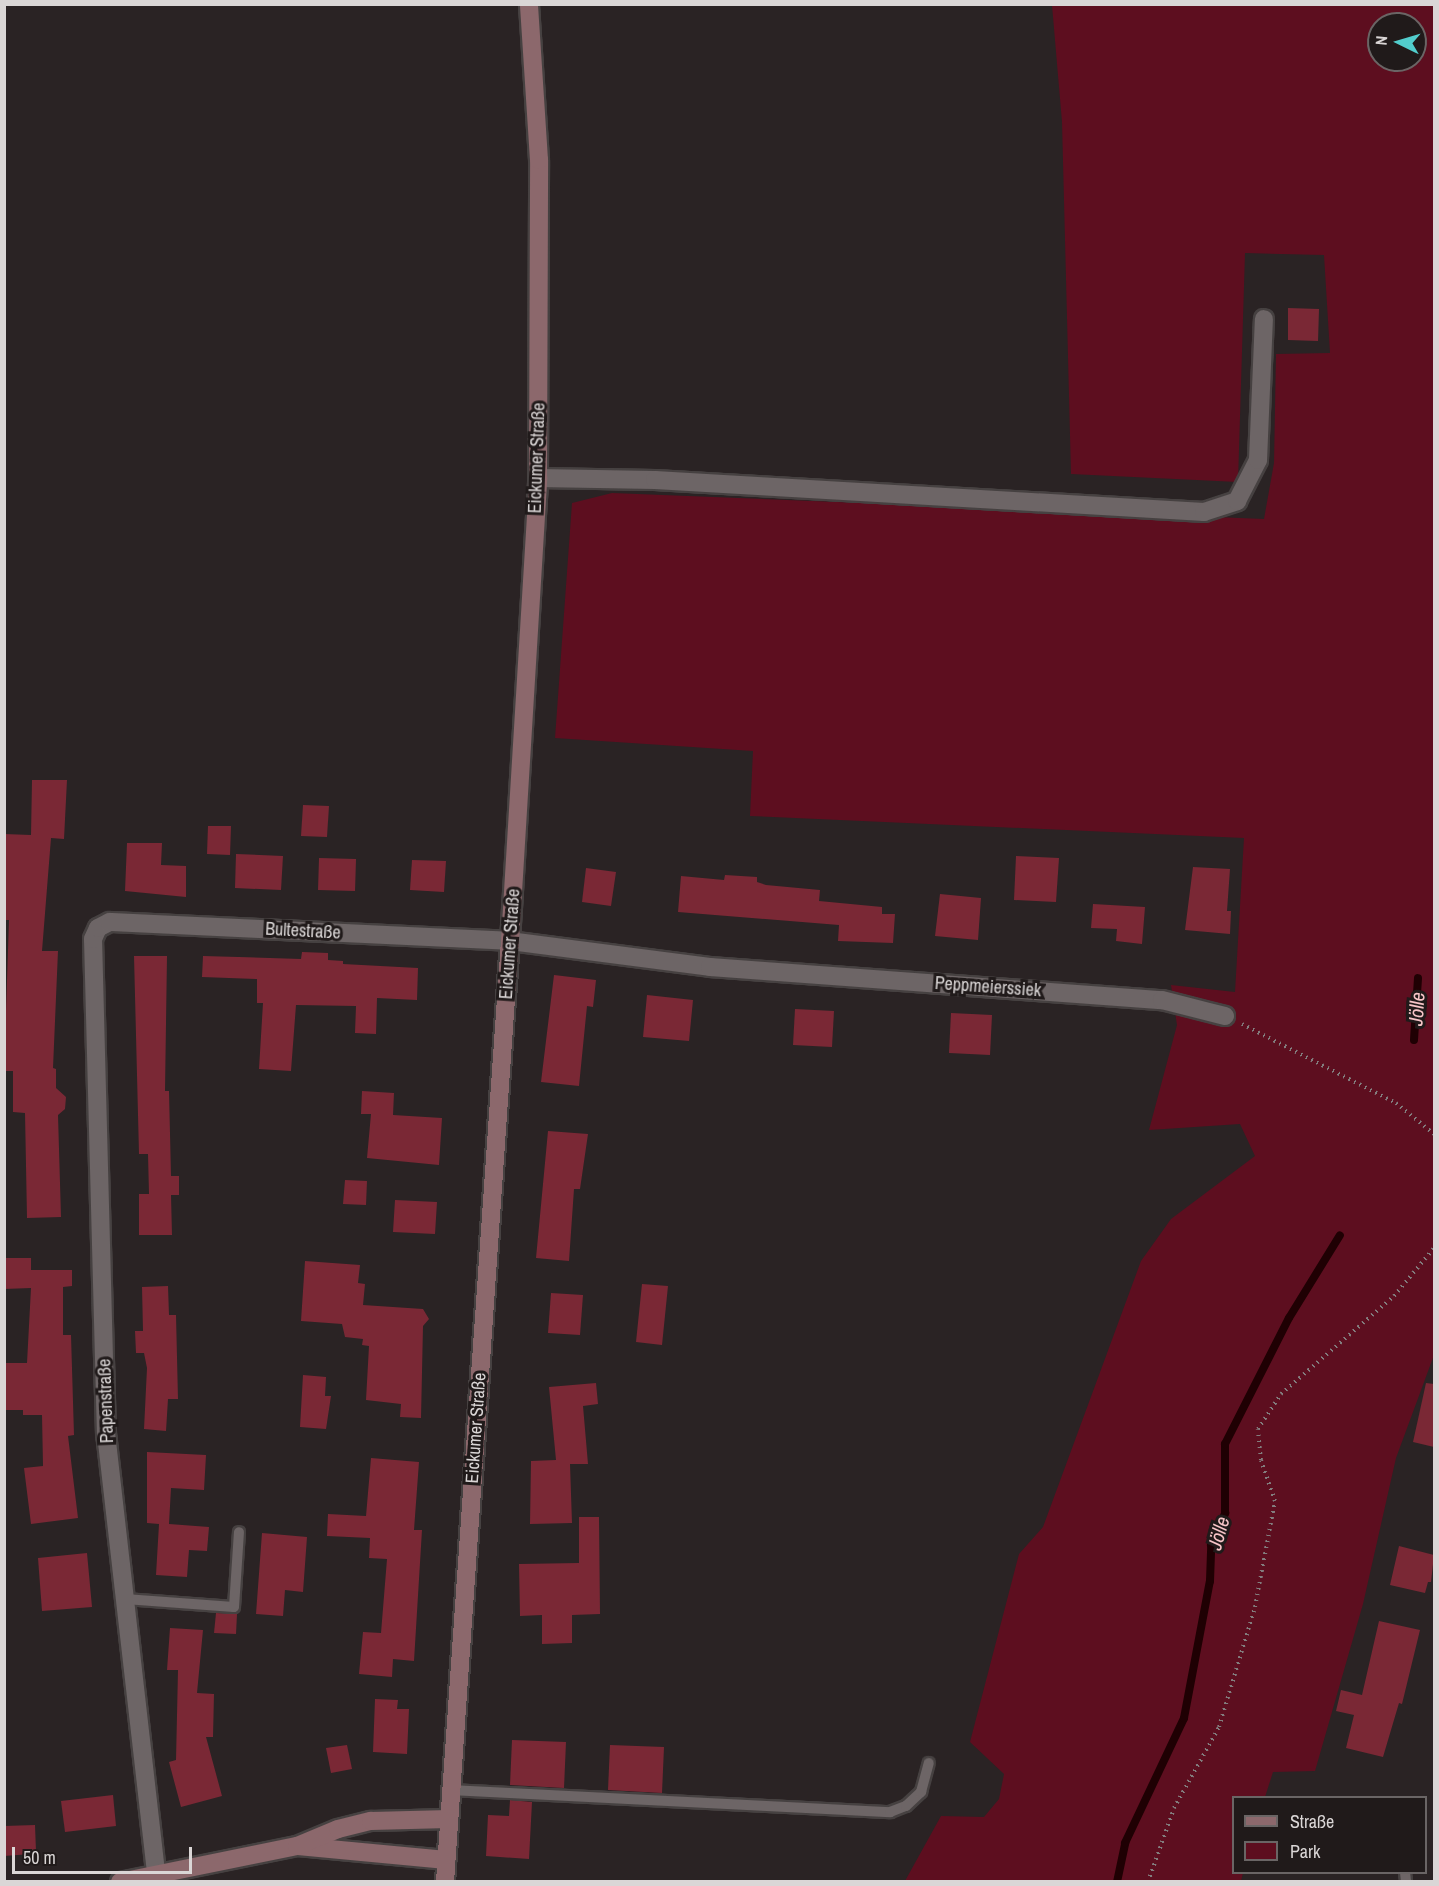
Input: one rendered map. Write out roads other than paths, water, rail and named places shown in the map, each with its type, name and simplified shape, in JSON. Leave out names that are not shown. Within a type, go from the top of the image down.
[{"type":"main road","name":"Eickumer Straße","points":[[445,1881],[510,941],[538,478],[538,160],[529,4]]},
{"type":"main road","points":[[120,1881],[156,1872],[297,1846],[338,1829],[371,1821],[449,1819]]},
{"type":"main road","points":[[297,1846],[446,1860]]},
{"type":"street","points":[[538,478],[655,480],[1204,512],[1237,501],[1258,460],[1264,319]]},
{"type":"street","name":"Bultestraße","points":[[98,928],[110,922],[510,941]]},
{"type":"street","name":"Papenstraße","points":[[98,928],[93,939],[106,1435],[156,1872]]},
{"type":"street","name":"Peppmeierssiek","points":[[510,941],[710,967],[1162,1000],[1225,1016]]},
{"type":"lane","points":[[125,1599],[234,1607],[239,1532]]},
{"type":"lane","points":[[450,1790],[890,1812],[906,1806],[921,1792],[929,1763]]},
{"type":"waterway","name":"Jölle","points":[[1414,1040],[1418,978]]},
{"type":"waterway","name":"Jölle","points":[[1117,1882],[1125,1843],[1184,1718],[1210,1581],[1211,1545],[1225,1513],[1225,1444],[1289,1318],[1340,1235]]}]
